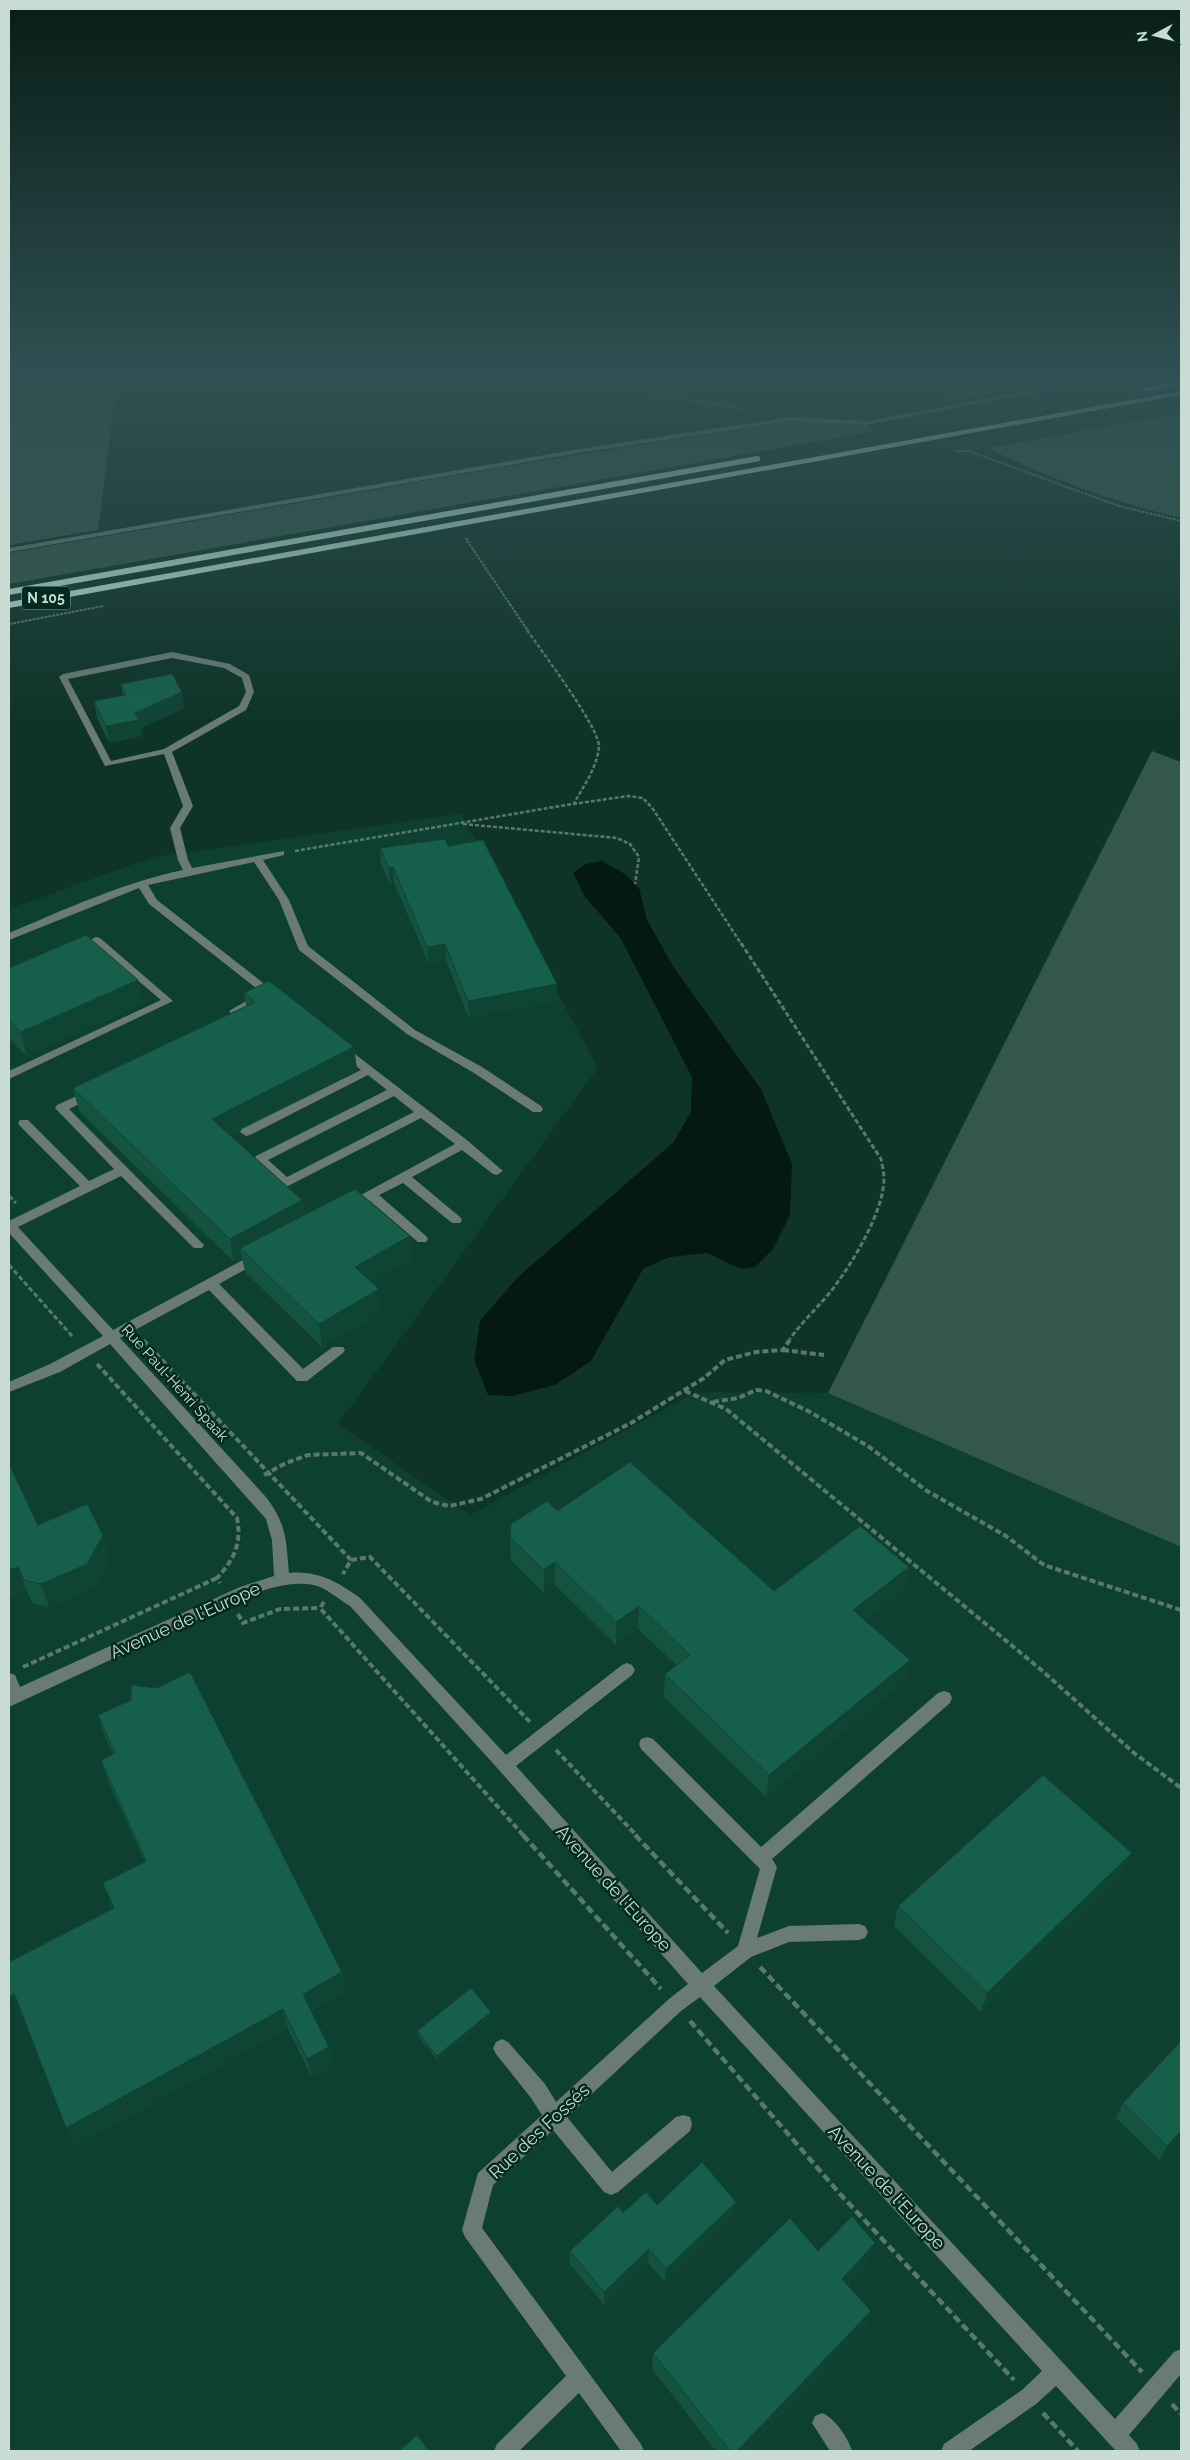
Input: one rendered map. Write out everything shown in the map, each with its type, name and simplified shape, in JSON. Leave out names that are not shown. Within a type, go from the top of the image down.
[{"type":"highway","name":"N 105","points":[[9,592],[550,496]]},
{"type":"highway","name":"N 105","points":[[9,605],[613,496]]},
{"type":"street","points":[[9,550],[321,496]]},
{"type":"street","points":[[172,655],[227,666],[246,677],[250,692],[243,708],[167,751],[108,764],[63,677],[172,655]]},
{"type":"street","points":[[167,751],[188,806],[175,828],[183,860],[189,872]]},
{"type":"street","points":[[9,937],[115,893],[142,884],[280,853]]},
{"type":"street","points":[[257,859],[284,900],[303,948],[411,1032],[478,1070],[537,1109]]},
{"type":"street","points":[[142,884],[153,902],[285,1005]]},
{"type":"street","points":[[9,1075],[168,1001],[96,940],[70,952]]},
{"type":"street","points":[[236,1024],[245,1020],[234,1010],[270,993]]},
{"type":"street","points":[[331,1040],[497,1171]]},
{"type":"street","points":[[246,1132],[369,1070]]},
{"type":"street","points":[[105,1087],[61,1108],[198,1245]]},
{"type":"street","points":[[395,1091],[260,1159],[286,1183],[423,1112]]},
{"type":"street","points":[[24,1123],[88,1187]]},
{"type":"street","points":[[337,1213],[464,1144]]},
{"type":"street","points":[[9,1225],[122,1170]]},
{"type":"street","points":[[404,1177],[456,1220]]},
{"type":"street","points":[[371,1195],[422,1239]]},
{"type":"street","name":"Rue Paul-Henri Spaak","points":[[9,1225],[246,1484],[273,1517],[279,1540],[282,1580]]},
{"type":"street","points":[[9,1387],[55,1368],[269,1251]]},
{"type":"street","points":[[210,1283],[302,1377],[338,1350]]},
{"type":"street","name":"Avenue de l'Europe","points":[[13,1698],[228,1598],[244,1591],[282,1580],[323,1582],[355,1602],[505,1765],[700,1984],[1130,2451]]},
{"type":"street","points":[[505,1765],[626,1670]]},
{"type":"street","points":[[13,1674],[13,1698]]},
{"type":"street","points":[[760,1859],[944,1698]]},
{"type":"street","points":[[647,1744],[769,1868],[745,1951]]},
{"type":"street","name":"Rue des Fossés","points":[[634,2451],[472,2230],[485,2180],[700,1984],[745,1951],[789,1934],[859,1932]]},
{"type":"street","points":[[502,2048],[538,2091],[554,2116],[611,2185],[683,2124]]},
{"type":"street","points":[[1115,2435],[1181,2359]]},
{"type":"street","points":[[950,2451],[1029,2397],[1056,2372]]},
{"type":"street","points":[[504,2451],[580,2377]]},
{"type":"street","points":[[822,2423],[842,2451]]},
{"type":"path","points":[[1091,496],[1119,506],[1181,521]]},
{"type":"path","points":[[476,538],[466,540],[592,726],[599,746],[589,776],[574,804]]},
{"type":"path","points":[[280,853],[574,804],[628,796],[643,798],[653,809],[881,1159],[884,1179],[876,1211],[857,1254],[834,1287],[798,1327],[783,1350]]},
{"type":"path","points":[[457,823],[617,838],[630,844],[639,857],[636,884]]},
{"type":"path","points":[[9,1265],[85,1352],[237,1518],[241,1540],[236,1555],[217,1578],[13,1674]]},
{"type":"path","points":[[246,1484],[286,1463],[308,1455],[361,1453],[432,1502],[449,1506],[482,1499],[631,1424],[685,1391],[725,1360],[756,1352],[783,1350],[824,1355]]},
{"type":"path","points":[[713,1402],[738,1398],[756,1390],[766,1391],[810,1412],[868,1446],[927,1491],[1006,1536],[1044,1566],[1181,1610]]},
{"type":"path","points":[[685,1391],[726,1409],[1039,1668],[1134,1753],[1181,1788]]},
{"type":"path","points":[[350,1560],[370,1557],[377,1564],[542,1736],[1181,2414]]},
{"type":"path","points":[[217,1578],[243,1623],[275,1608],[294,1606],[320,1608]]},
{"type":"shaded area","points":[[9,496],[102,496],[98,530],[9,545]]},
{"type":"shaded area","points":[[338,496],[509,496],[9,584],[9,553]]},
{"type":"shaded area","points":[[1103,496],[1181,496],[1181,518],[1130,504]]},
{"type":"shaded area","points":[[1152,751],[1181,762],[1181,1547],[828,1393]]},
{"type":"shaded area","points":[[461,814],[598,1068],[338,1424],[470,1515],[696,1392],[828,1393],[1181,1547],[1181,2451],[9,2451],[9,909],[154,857]]},
{"type":"shaded area","points":[[602,861],[625,874],[639,888],[647,920],[673,966],[761,1089],[792,1164],[790,1215],[773,1249],[755,1267],[741,1269],[707,1253],[670,1257],[643,1269],[591,1361],[555,1385],[512,1396],[488,1395],[474,1360],[480,1321],[518,1277],[673,1143],[691,1112],[692,1077],[620,937],[585,897],[573,873],[586,864]]},
{"type":"building","points":[[172,674],[182,692],[135,713],[139,720],[106,726],[94,701],[126,695],[121,684]]},
{"type":"building","points":[[445,839],[448,846],[483,840],[557,984],[468,1001],[445,944],[427,947],[393,867],[389,868],[380,848]]},
{"type":"building","points":[[86,935],[138,980],[21,1032],[9,1021],[9,968]]},
{"type":"building","points":[[269,981],[354,1047],[212,1119],[302,1200],[230,1239],[73,1088],[255,1002],[244,993]]},
{"type":"building","points":[[355,1189],[410,1236],[355,1267],[379,1289],[319,1324],[240,1248]]},
{"type":"building","points":[[630,1462],[774,1591],[860,1526],[909,1567],[853,1610],[910,1660],[769,1775],[665,1674],[690,1655],[639,1606],[616,1622],[555,1562],[544,1570],[510,1537],[511,1524],[547,1501],[557,1511]]},
{"type":"building","points":[[9,1464],[38,1525],[87,1504],[103,1535],[87,1564],[41,1584],[24,1580],[18,1567],[9,1570]]},
{"type":"building","points":[[190,1672],[342,1972],[303,1994],[329,2047],[307,2059],[283,2009],[66,2128],[14,1993],[10,1996],[9,1962],[114,1908],[103,1883],[146,1861],[101,1760],[115,1753],[98,1715],[131,1700],[131,1685],[157,1688]]},
{"type":"building","points":[[1043,1775],[1132,1853],[987,1993],[898,1906]]},
{"type":"building","points":[[471,1988],[491,2012],[437,2056],[417,2031]]},
{"type":"building","points":[[1181,2041],[1181,2131],[1167,2146],[1123,2103]]},
{"type":"building","points":[[702,2162],[736,2202],[666,2269],[649,2249],[604,2292],[570,2251],[618,2206],[623,2213],[646,2192],[657,2205]]},
{"type":"building","points":[[852,2216],[875,2243],[842,2279],[871,2311],[737,2451],[730,2451],[653,2353],[790,2218],[818,2251]]},
{"type":"building","points":[[417,2435],[429,2451],[399,2451]]}]
